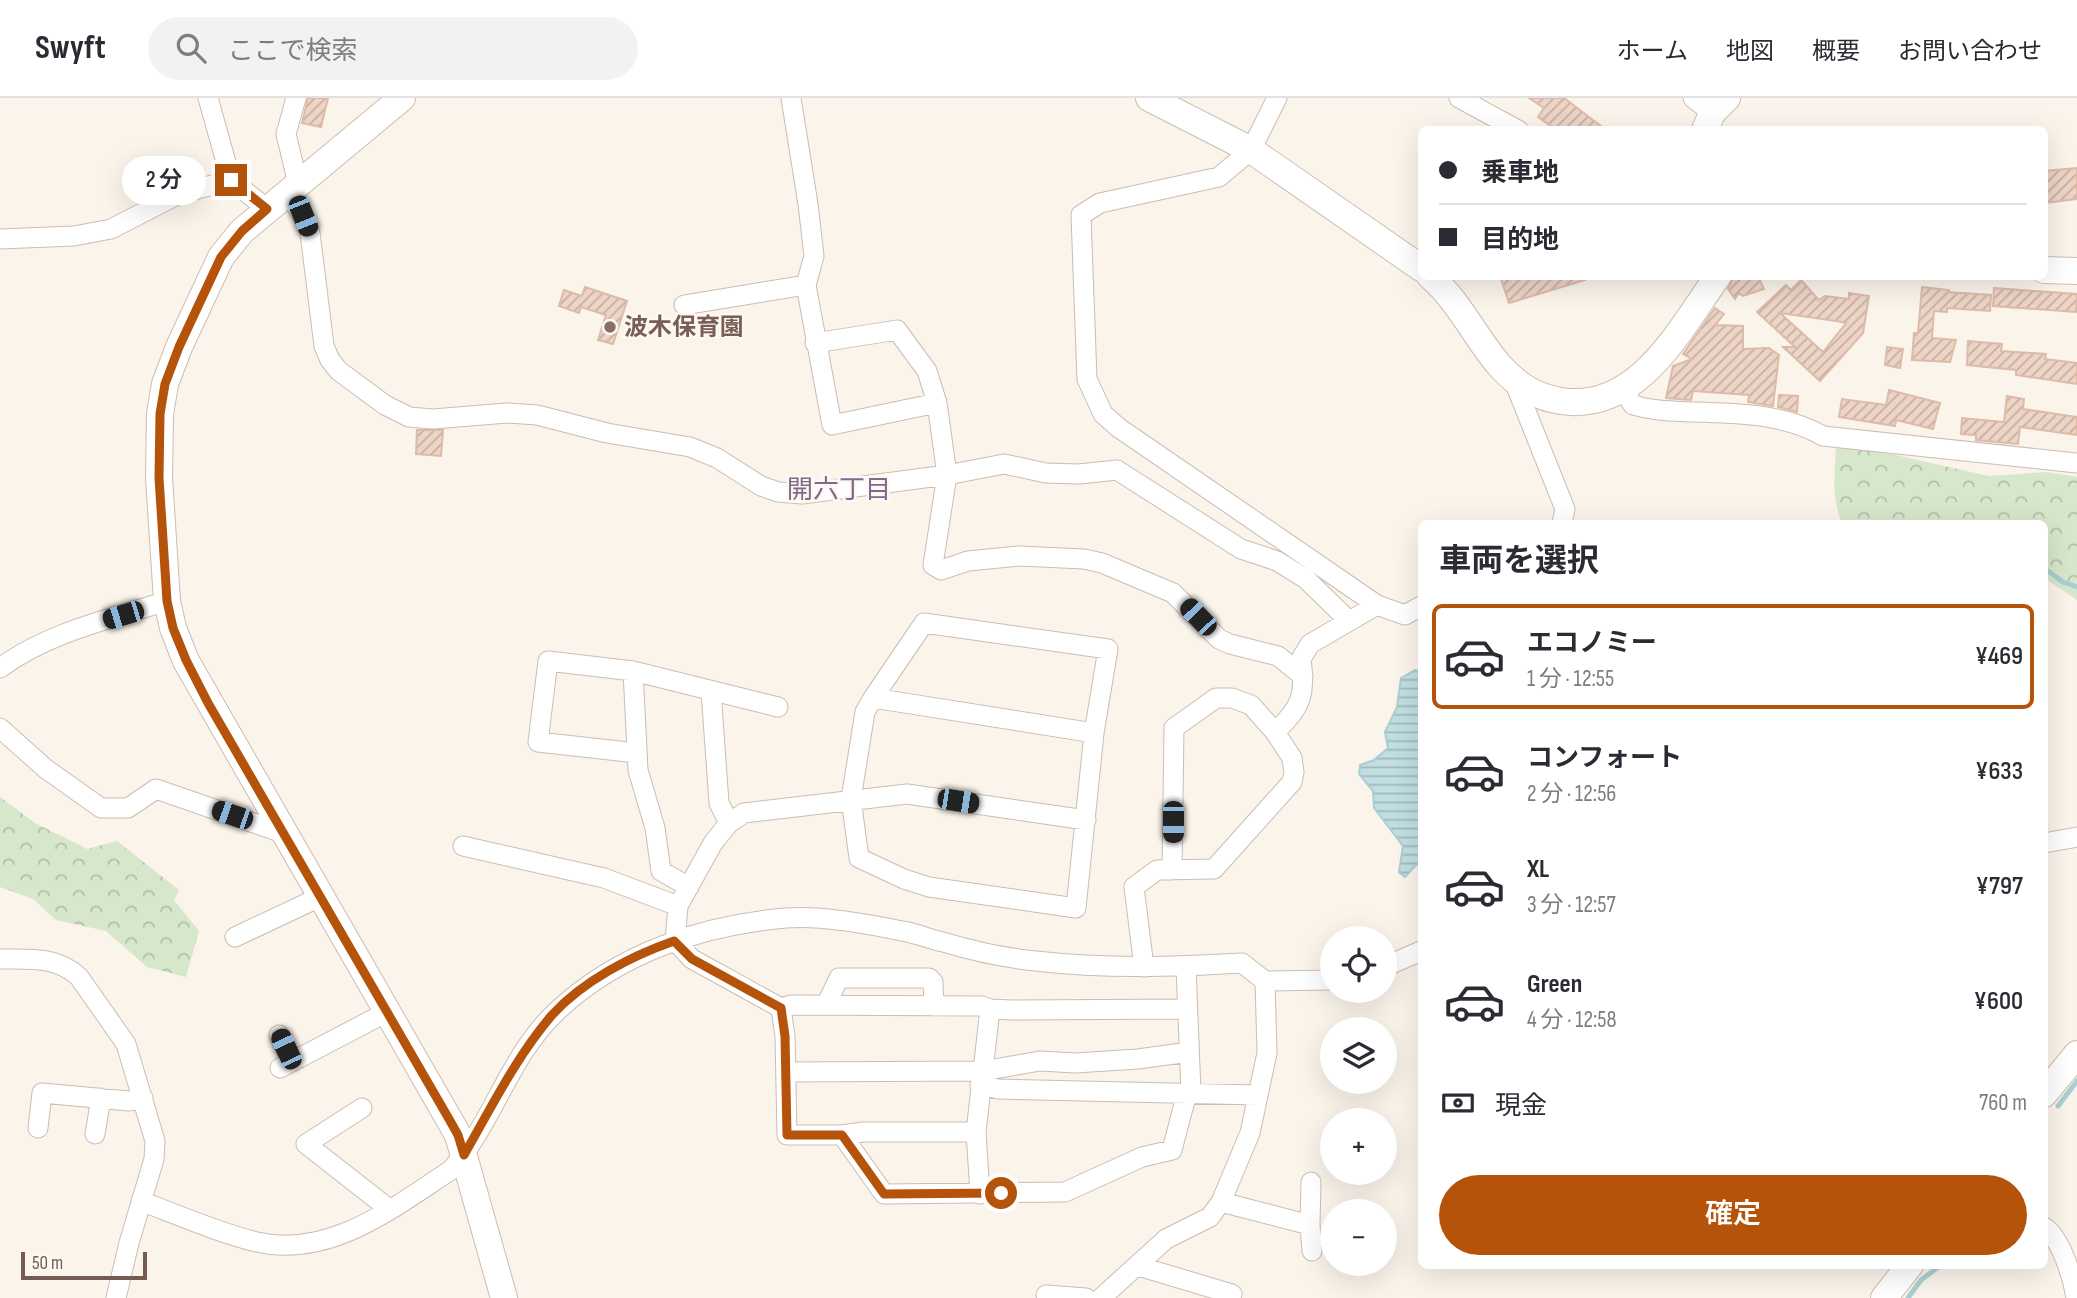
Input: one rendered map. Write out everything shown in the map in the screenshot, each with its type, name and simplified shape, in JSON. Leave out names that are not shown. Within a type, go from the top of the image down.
[{"type":"street","points":[[208,98],[231,180],[267,209]]},
{"type":"street","points":[[296,98],[286,134],[293,188],[310,233],[324,346],[330,360],[352,382],[385,405],[409,417],[433,419],[507,413],[537,415],[607,433],[690,447],[717,458],[761,486],[778,492],[802,494],[947,475],[1004,464],[1046,473],[1079,474],[1117,470],[1241,549],[1277,561],[1306,579],[1349,621]]},
{"type":"street","points":[[402,98],[267,209],[242,231],[221,257],[179,347],[165,384],[160,414],[159,478],[167,601],[173,628],[186,660],[453,1127],[464,1155],[505,1298]]},
{"type":"street","points":[[791,98],[814,256],[806,285],[832,425],[937,403]]},
{"type":"street","points":[[1149,98],[1251,149],[1418,266]]},
{"type":"street","points":[[1277,98],[1251,149],[1219,177],[1100,204],[1082,215],[1087,379],[1103,414],[1119,428],[1377,605],[1405,615],[1418,608]]},
{"type":"street","points":[[1459,98],[1511,126]]},
{"type":"street","points":[[0,239],[74,236],[111,229],[179,194],[231,180]]},
{"type":"street","points":[[2048,270],[2077,271]]},
{"type":"street","points":[[1435,280],[1443,287],[1514,381],[1531,393],[1577,404],[1600,400],[1624,390],[1644,375],[1715,280]]},
{"type":"street","points":[[684,304],[806,285]]},
{"type":"street","points":[[815,343],[897,330],[927,371],[937,403],[947,475],[933,565],[940,570],[968,561],[1019,556],[1084,558],[1102,563],[1173,593],[1219,639],[1279,656],[1303,676]]},
{"type":"street","points":[[1514,381],[1565,509],[1563,520]]},
{"type":"street","points":[[1624,390],[1633,405],[1652,411],[1768,417],[1812,429],[1823,436],[2077,463]]},
{"type":"street","points":[[0,668],[19,654],[56,636],[167,601]]},
{"type":"street","points":[[1275,732],[1295,713],[1303,676],[1301,659],[1310,645],[1377,605]]},
{"type":"street","points":[[924,623],[1108,649],[1094,733],[1076,908],[929,887],[904,879],[859,858],[851,799],[865,712],[924,623]]},
{"type":"street","points":[[636,753],[538,742],[548,661],[633,671],[778,707]]},
{"type":"street","points":[[633,671],[636,753],[661,871],[689,887]]},
{"type":"street","points":[[711,691],[719,803],[729,823]]},
{"type":"street","points":[[873,698],[1094,733]]},
{"type":"street","points":[[1144,967],[1134,887],[1157,870],[1172,870],[1214,869],[1292,782],[1292,758],[1275,732],[1251,705],[1232,698],[1216,698],[1174,728],[1172,870]]},
{"type":"street","points":[[0,728],[46,769],[101,808],[128,808],[156,789],[284,833]]},
{"type":"street","points":[[674,941],[678,906],[713,843],[729,823],[744,813],[907,793],[1086,820]]},
{"type":"street","points":[[2048,842],[2077,837]]},
{"type":"street","points":[[463,846],[604,878],[678,906]]},
{"type":"street","points":[[235,937],[320,897]]},
{"type":"street","points":[[141,1201],[258,1243],[298,1246],[330,1240],[350,1232],[451,1170],[464,1155],[500,1089],[553,1014],[579,992],[612,969],[674,941],[735,926],[788,918],[838,921],[904,931],[986,954],[1037,961],[1144,967],[1242,963],[1265,981],[1320,980]]},
{"type":"street","points":[[674,941],[692,959],[781,1008],[792,1005],[826,1005],[982,1006],[990,1009],[1186,1009]]},
{"type":"street","points":[[1397,961],[1418,952]]},
{"type":"street","points":[[0,959],[33,959],[54,962],[69,968],[79,977],[125,1044],[155,1141],[154,1159],[116,1298]]},
{"type":"street","points":[[842,1135],[884,1194],[1065,1192],[1142,1157],[1172,1150],[1189,1093],[1186,967]]},
{"type":"street","points":[[826,1005],[839,978],[929,978],[933,982],[934,1006]]},
{"type":"street","points":[[1101,1298],[1166,1239],[1210,1217],[1221,1202],[1250,1133],[1267,1053],[1265,981]]},
{"type":"street","points":[[781,1008],[787,1135],[976,1132]]},
{"type":"street","points":[[980,1194],[976,1132],[990,1009]]},
{"type":"street","points":[[279,1035],[286,1065],[387,1012]]},
{"type":"street","points":[[786,1072],[981,1078],[1040,1061],[1075,1063],[1189,1052]]},
{"type":"street","points":[[2048,1089],[2077,1054]]},
{"type":"street","points":[[981,1078],[998,1089],[1258,1095]]},
{"type":"street","points":[[38,1128],[42,1093],[129,1101],[143,1098]]},
{"type":"street","points":[[95,1135],[101,1098]]},
{"type":"street","points":[[362,1108],[306,1144],[389,1209]]},
{"type":"street","points":[[1311,1182],[1312,1251]]},
{"type":"street","points":[[1221,1202],[1310,1226]]},
{"type":"street","points":[[2048,1229],[2063,1254],[2073,1280],[2076,1298]]},
{"type":"street","points":[[1138,1266],[1232,1294]]},
{"type":"street","points":[[1884,1298],[1907,1269]]},
{"type":"street","points":[[1046,1295],[1086,1298]]},
{"type":"green space","points":[[1836,446],[1891,454],[1989,476],[2047,472],[2077,477],[2077,600],[2048,581],[2048,520],[1841,520],[1835,495]]},
{"type":"green space","points":[[0,797],[35,823],[87,849],[117,841],[179,890],[174,900],[199,931],[186,977],[147,967],[106,931],[56,920],[33,899],[0,887]]},
{"type":"water","points":[[1418,671],[1418,865],[1405,877],[1399,872],[1403,846],[1374,808],[1373,791],[1359,774],[1360,765],[1374,760],[1388,748],[1385,732],[1397,707],[1401,678]]},
{"type":"building","points":[[308,98],[328,98],[321,127],[302,123]]},
{"type":"building","points":[[1529,98],[1564,98],[1601,126],[1550,126],[1538,117],[1544,108]]},
{"type":"building","points":[[2077,168],[2077,199],[2048,203],[2048,171]]},
{"type":"building","points":[[1501,280],[1585,280],[1509,303]]},
{"type":"building","points":[[1732,280],[1760,280],[1764,289],[1743,296],[1739,293],[1735,299],[1728,289]]},
{"type":"building","points":[[1801,280],[1819,300],[1825,296],[1849,299],[1849,293],[1869,296],[1863,333],[1820,381],[1783,347],[1795,347],[1757,312],[1786,285],[1791,290]],"holes":[[[1780,313],[1846,323],[1823,352]]]},
{"type":"building","name":"波木保育園","points":[[585,287],[627,301],[613,344],[598,340],[606,315],[581,307],[579,313],[559,306],[564,290],[582,296]]},
{"type":"building","points":[[1922,287],[1991,295],[1990,311],[1947,308],[1947,312],[1934,311],[1932,338],[1956,340],[1950,362],[1912,360],[1914,333],[1918,333]]},
{"type":"building","points":[[1994,288],[2077,294],[2076,312],[1993,306]]},
{"type":"building","points":[[1715,308],[1724,314],[1715,325],[1743,326],[1743,349],[1769,348],[1779,355],[1773,406],[1748,402],[1749,395],[1693,391],[1691,400],[1666,398],[1673,366],[1692,359],[1683,354]]},
{"type":"building","points":[[1968,341],[2002,344],[2001,351],[2046,354],[2045,359],[2077,363],[2077,384],[2016,375],[2016,370],[1967,365]]},
{"type":"building","points":[[1887,347],[1903,349],[1900,368],[1885,365]]},
{"type":"building","points":[[1889,390],[1940,403],[1933,429],[1896,420],[1895,426],[1839,417],[1842,399],[1886,405]]},
{"type":"building","points":[[1779,395],[1798,396],[1797,412],[1778,407]]},
{"type":"building","points":[[2007,396],[2024,399],[2023,409],[2077,417],[2077,435],[2020,427],[2018,444],[1976,440],[1976,435],[1961,434],[1962,418],[2004,422]]},
{"type":"building","points":[[417,430],[443,430],[441,456],[416,454]]},
{"type":"waterway","points":[[2048,571],[2063,582],[2077,587]]},
{"type":"waterway","points":[[2058,1106],[2077,1081]]},
{"type":"waterway","points":[[1908,1298],[1921,1280],[1936,1269]]},
{"type":"place","name":"波木保育園","points":[[610,327]]},
{"type":"district","name":"開六丁目","points":[[839,490]]},
{"type":"route","points":[[231,180],[267,209],[242,231],[221,257],[179,347],[165,384],[160,414],[162,545],[167,601],[173,628],[208,703],[449,1119],[458,1135],[464,1155],[500,1089],[553,1014],[612,969],[674,941],[692,959],[781,1008],[785,1036],[787,1135],[842,1135],[884,1194],[1001,1193]]}]
